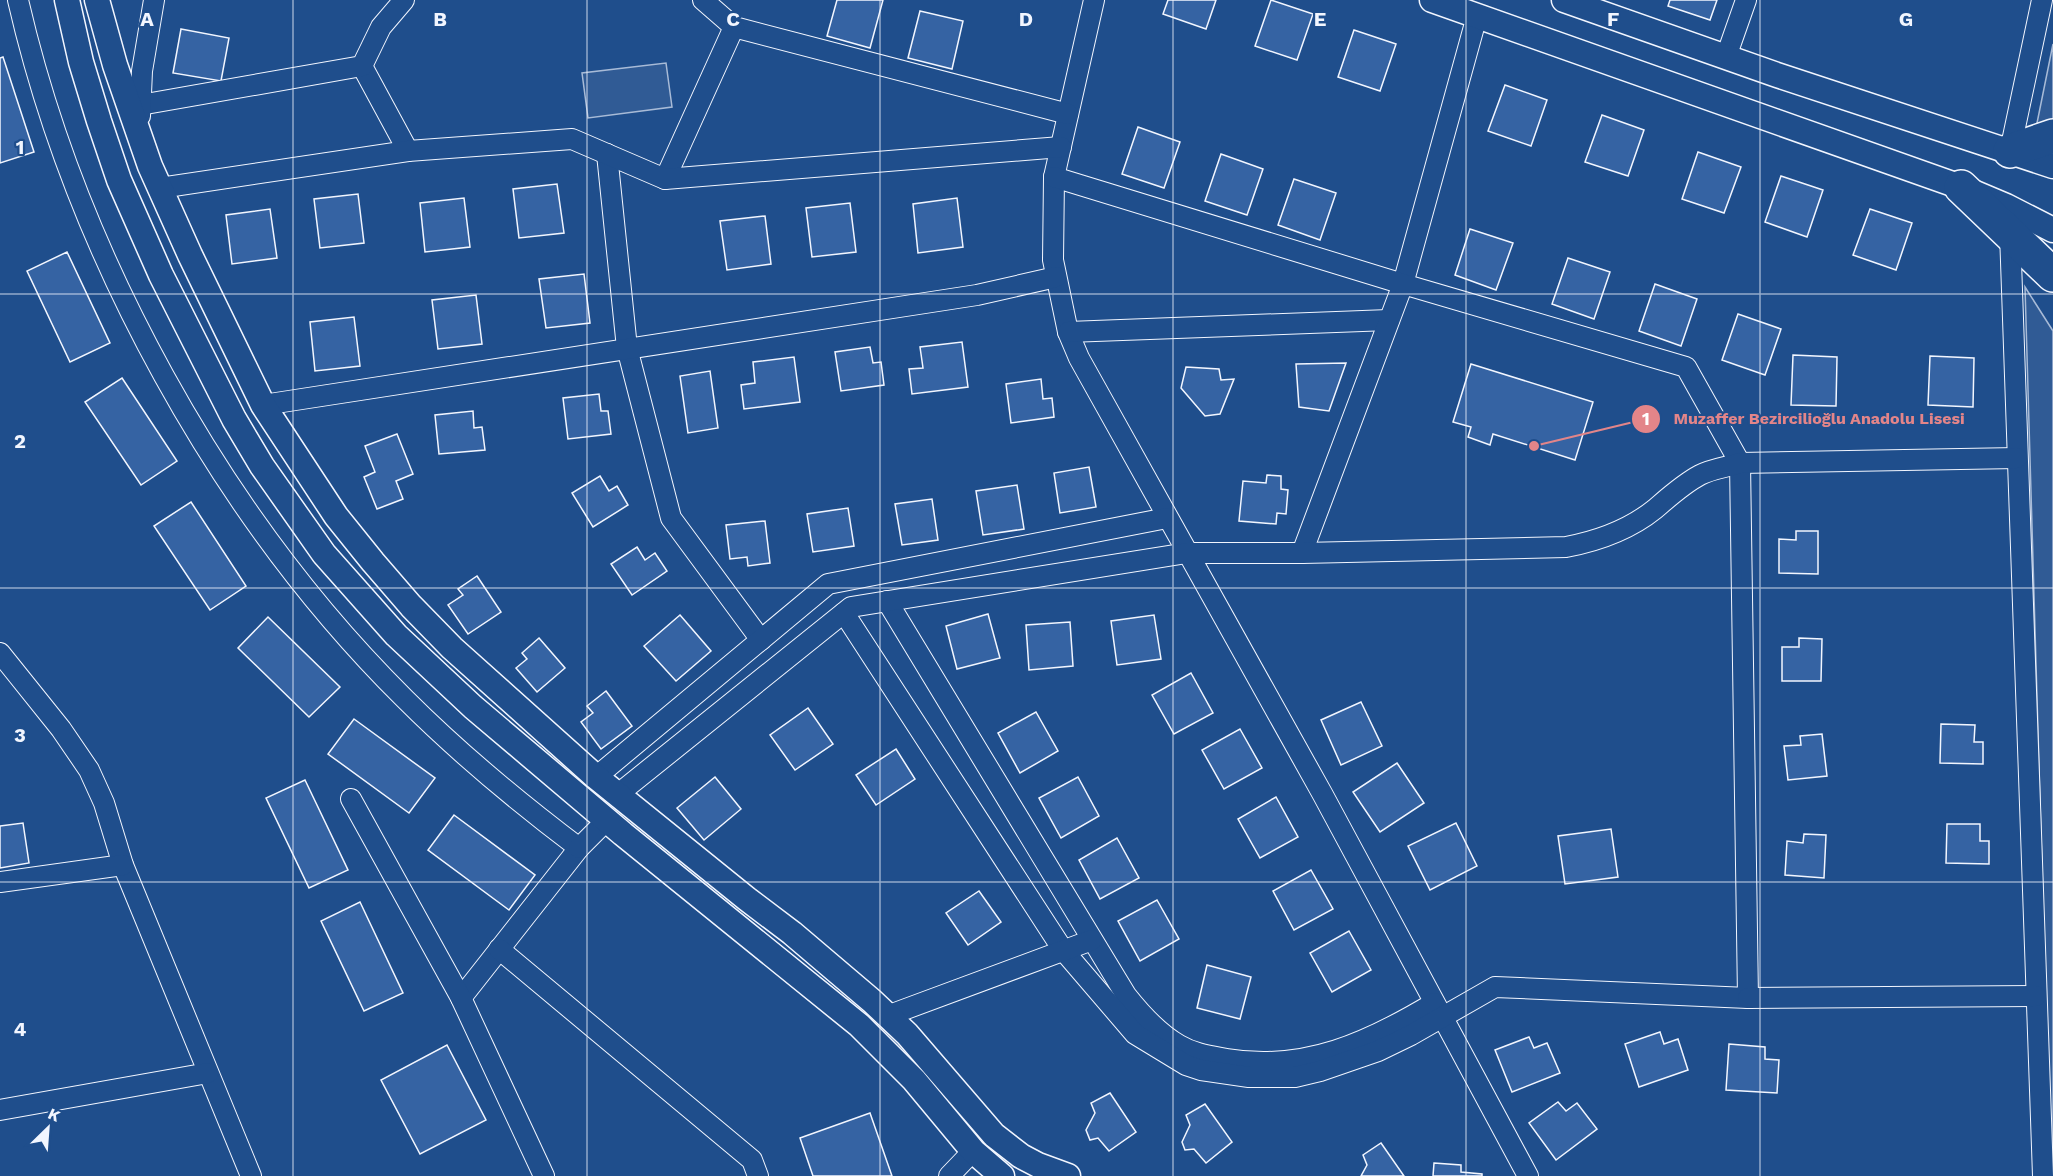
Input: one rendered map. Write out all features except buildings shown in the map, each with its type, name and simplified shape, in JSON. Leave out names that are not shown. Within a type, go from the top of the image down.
[{"type":"highway","points":[[2010,151],[2053,136]]},
{"type":"highway","points":[[1961,187],[2053,275]]},
{"type":"street","points":[[18,0],[40,87],[58,143],[102,252],[154,356],[207,447],[248,509],[323,608],[403,697],[488,776],[579,848]]},
{"type":"street","points":[[67,0],[81,62],[96,112],[119,180],[139,228],[208,371],[262,466],[324,554],[396,635],[473,706],[607,820],[859,1025],[914,1080],[973,1151],[1002,1176]]},
{"type":"street","points":[[97,0],[107,39],[140,140],[190,255],[263,405],[336,516],[373,562],[452,648],[596,777],[801,940],[907,1034],[994,1135],[1021,1156],[1068,1176]]},
{"type":"street","points":[[140,140],[140,105],[146,37],[154,0]]},
{"type":"street","points":[[362,66],[381,27],[404,0]]},
{"type":"street","points":[[703,0],[734,27],[1068,114]]},
{"type":"street","points":[[1094,0],[1054,177],[1053,260],[1068,332],[1079,358],[1323,795],[1528,1176]]},
{"type":"street","points":[[1432,0],[1961,187],[2053,230]]},
{"type":"street","points":[[1564,0],[1726,57],[2053,166]]},
{"type":"street","points":[[1726,57],[1746,0]]},
{"type":"street","points":[[2010,151],[2042,0]]},
{"type":"street","points":[[1302,553],[1402,284],[1478,16]]},
{"type":"street","points":[[665,179],[734,27]]},
{"type":"street","points":[[140,105],[362,66]]},
{"type":"street","points":[[362,66],[408,151]]},
{"type":"street","points":[[160,188],[408,151],[572,139],[665,179],[1061,147]]},
{"type":"street","points":[[607,154],[627,348],[671,518],[761,640]]},
{"type":"street","points":[[1054,177],[1402,284],[1686,367],[1740,463],[1748,998]]},
{"type":"street","points":[[2010,233],[2043,1176]]},
{"type":"street","points":[[263,405],[977,295],[1056,277]]},
{"type":"street","points":[[1068,332],[1389,320]]},
{"type":"street","points":[[617,795],[851,607],[1187,553],[1302,553],[1566,547],[1585,544],[1621,530],[1639,520],[1671,494],[1701,474],[1740,463],[2017,458]]},
{"type":"street","points":[[596,777],[828,584],[1167,518]]},
{"type":"street","points":[[887,601],[1126,995],[1153,1025],[1179,1045],[1198,1053],[1218,1058],[1293,1062],[1372,1037],[1495,987],[1748,998],[2036,996]]},
{"type":"street","points":[[844,613],[1063,950],[1135,1034],[1172,1058],[1201,1070],[1272,1078],[1295,1077],[1378,1051],[1411,1035],[1438,1010]]},
{"type":"street","points":[[0,653],[61,729],[89,770],[104,802],[123,865],[251,1176]]},
{"type":"street","points":[[351,799],[461,998],[544,1176]]},
{"type":"street","points":[[461,998],[579,848],[607,820]]},
{"type":"street","points":[[0,882],[123,865]]},
{"type":"street","points":[[887,1016],[1092,940]]},
{"type":"street","points":[[499,949],[752,1160],[758,1176]]},
{"type":"street","points":[[0,1110],[208,1073]]},
{"type":"street","points":[[949,1176],[973,1151]]},
{"type":"shaded area","points":[[2053,44],[2053,124],[2035,133]]},
{"type":"shaded area","points":[[666,63],[672,107],[588,118],[582,73]]},
{"type":"shaded area","points":[[2025,287],[2053,331],[2053,1176],[2051,1176]]},
{"type":"place","name":"Muzaffer Bezircilioğlu Anadolu Lisesi","points":[[1534,446]]}]
